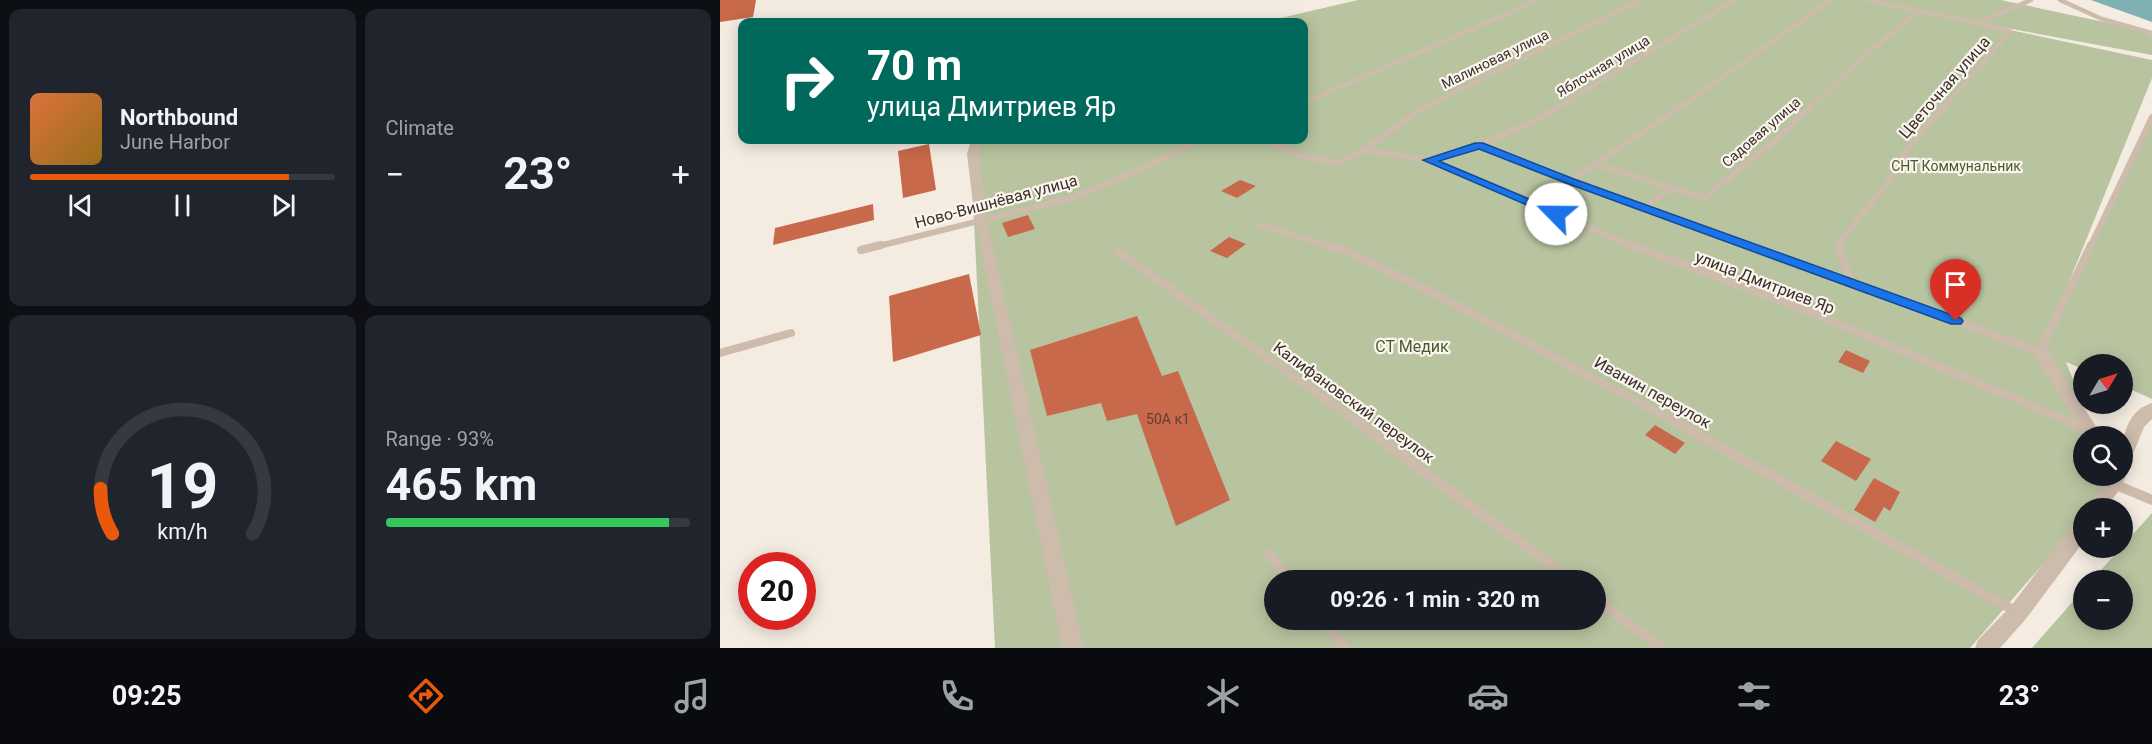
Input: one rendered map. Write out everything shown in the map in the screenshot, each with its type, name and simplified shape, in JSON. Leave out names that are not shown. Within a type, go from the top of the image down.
[{"type":"street","points":[[975,144],[973,154],[981,220],[1072,648]]},
{"type":"street","points":[[2040,352],[2087,426]]},
{"type":"street","points":[[2133,433],[2137,423],[2152,409]]},
{"type":"street","points":[[1986,648],[2018,613],[2073,540]]},
{"type":"lane","points":[[1308,101],[1538,0]]},
{"type":"lane","name":"Малиновая улица","points":[[1364,150],[1420,109],[1642,0]]},
{"type":"lane","name":"Яблочная улица","points":[[1479,145],[1535,121],[1735,0]]},
{"type":"lane","points":[[1570,181],[1704,91],[1831,0]]},
{"type":"lane","points":[[1868,0],[1978,23]]},
{"type":"lane","points":[[1886,3],[1894,0]]},
{"type":"lane","name":"Цветочная улица","points":[[1978,23],[2031,0]]},
{"type":"lane","points":[[2060,0],[2102,19],[2152,33]]},
{"type":"lane","name":"Садовая улица","points":[[1595,164],[1704,198],[1783,134],[1843,75],[1919,10]]},
{"type":"lane","name":"Цветочная улица","points":[[1851,282],[1842,258],[1840,242],[1890,180],[1912,141],[1971,78],[2010,31],[1978,23]]},
{"type":"lane","points":[[1851,282],[2040,352],[2152,117]]},
{"type":"lane","name":"Ново-Вишнёвая улица","points":[[861,250],[1071,198],[1130,174],[1192,144]]},
{"type":"lane","points":[[1274,144],[1302,156],[1339,163],[1364,150]]},
{"type":"lane","name":"улица Дмитриев Яр","points":[[1429,160],[1479,145],[1570,181],[1851,282]]},
{"type":"lane","name":"улица Дмитриев Яр","points":[[1364,150],[1429,160],[1620,241],[1803,309],[2074,426]]},
{"type":"lane","points":[[1644,208],[1671,188]]},
{"type":"lane","name":"Иванин переулок","points":[[1261,225],[1350,252],[1444,298],[1716,444],[2018,613]]},
{"type":"lane","name":"Калифановский переулок","points":[[1117,251],[1304,382],[1558,570]]},
{"type":"lane","points":[[720,353],[791,333]]},
{"type":"lane","points":[[2128,486],[2152,500]]},
{"type":"lane","points":[[1269,554],[1282,570]]},
{"type":"lane","points":[[1606,606],[1662,648]]},
{"type":"lane","points":[[1331,630],[1346,648]]},
{"type":"green space","name":"СТ Медик","points":[[1358,0],[2001,0],[2146,31],[2152,36],[2152,55],[1953,18],[2152,60],[2152,78],[2047,336],[2152,113],[2152,399],[2133,390],[2133,354],[2073,354],[2073,365],[2066,362],[2073,380],[2073,414],[2086,414],[2091,426],[2073,426],[2073,486],[2112,486],[2101,498],[2073,498],[2073,530],[1970,648],[995,648],[970,144],[1308,144],[1308,18],[1280,18]]},
{"type":"green space","points":[[2152,513],[2152,648],[2032,648],[2073,601],[2073,630],[2133,630],[2133,570],[2101,570],[2112,558],[2133,558],[2133,534]]},
{"type":"water","points":[[2091,0],[2152,0],[2152,22]]},
{"type":"building","points":[[720,0],[756,0],[753,17],[720,22]]},
{"type":"building","points":[[929,144],[936,190],[903,198],[898,151]]},
{"type":"building","points":[[1240,180],[1256,186],[1237,198],[1221,191]]},
{"type":"building","points":[[873,204],[874,220],[773,245],[775,228]]},
{"type":"building","points":[[1028,215],[1035,229],[1008,237],[1002,223]]},
{"type":"building","points":[[1229,237],[1246,244],[1227,258],[1210,251]]},
{"type":"building","points":[[969,274],[981,335],[893,362],[889,296]]},
{"type":"building","points":[[1137,316],[1162,376],[1178,371],[1230,500],[1176,526],[1137,414],[1107,421],[1101,403],[1047,416],[1030,350]]},
{"type":"building","points":[[1846,350],[1870,361],[1863,373],[1838,362]]},
{"type":"building","points":[[1655,425],[1685,443],[1675,454],[1645,435]]},
{"type":"building","points":[[1836,441],[1871,459],[1856,481],[1821,461]]},
{"type":"building","points":[[1874,478],[1900,492],[1890,511],[1884,507],[1875,522],[1854,510]]},
{"type":"route","points":[[1556,214],[1429,160],[1479,145],[1570,181],[1956,321]]},
{"type":"park label","name":"СНТ Коммунальник","points":[[1956,166]]}]
